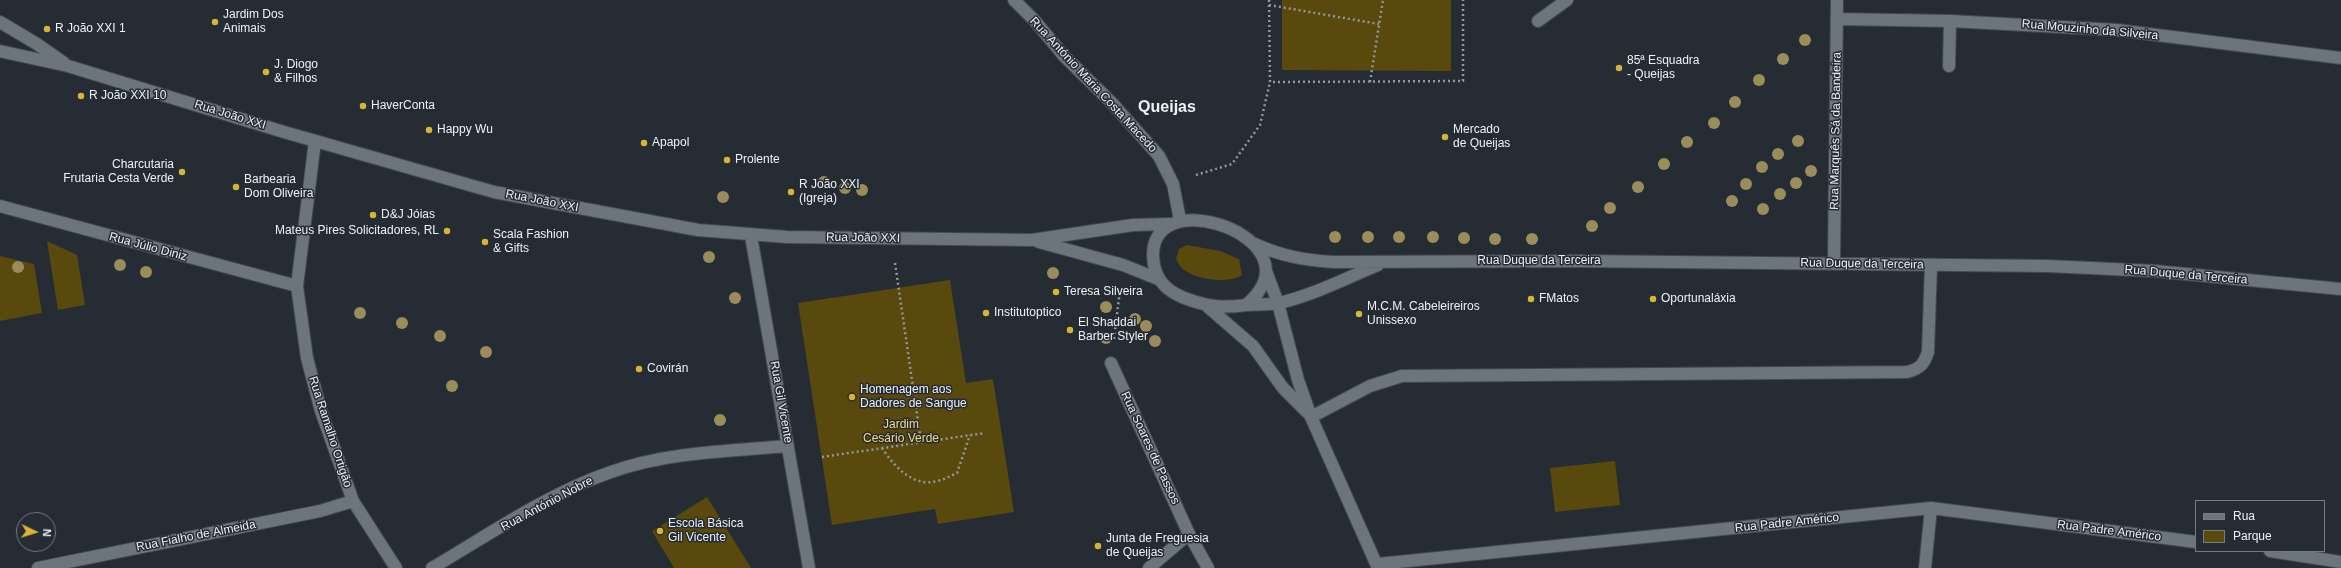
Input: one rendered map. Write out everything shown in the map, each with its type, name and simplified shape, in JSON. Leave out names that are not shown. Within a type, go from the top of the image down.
[{"type":"street","name":"Rua António Maria Costa Macedo","points":[[1014,0],[1035,21],[1064,56],[1112,103],[1154,150],[1173,184],[1174,222]]},
{"type":"street","points":[[1538,21],[1567,0]]},
{"type":"street","name":"Rua Marquês Sá da Bandeira","points":[[1834,262],[1838,19],[1837,0]]},
{"type":"street","name":"Rua Mouzinho da Silveira","points":[[1838,19],[1950,21],[2116,30],[2341,58]]},
{"type":"street","points":[[1949,66],[1950,21]]},
{"type":"street","name":"Rua João XXI","points":[[0,22],[37,44],[68,66]]},
{"type":"street","name":"Rua João XXI","points":[[0,51],[68,66],[315,141],[494,192],[698,230],[751,236],[1032,240],[1133,225],[1174,222]]},
{"type":"street","name":"Rua Ramalho Ortigão","points":[[315,141],[297,286],[313,385],[353,501],[396,568]]},
{"type":"street","name":"Rua Júlio Diniz","points":[[0,206],[297,286]]},
{"type":"street","points":[[1311,417],[1283,388],[1252,346],[1208,307],[1166,289],[1158,279],[1154,264],[1154,248],[1158,234],[1174,222],[1200,221],[1224,226],[1239,233],[1255,244],[1262,255],[1278,303],[1298,380],[1311,417],[1378,566]]},
{"type":"street","name":"Rua Gil Vicente","points":[[751,236],[809,568]]},
{"type":"street","name":"Rua João XXI","points":[[1032,240],[1123,265],[1158,279]]},
{"type":"street","name":"Rua Duque da Terceira","points":[[1255,244],[1278,254],[1306,260],[1383,263],[1578,261],[1834,262],[2046,266],[2147,271],[2341,289]]},
{"type":"street","name":"Rua Duque da Terceira","points":[[1246,305],[1278,303],[1318,291],[1383,263]]},
{"type":"street","points":[[1311,417],[1370,386],[1402,376],[1907,372],[1918,369],[1925,362],[1928,352],[1931,265]]},
{"type":"street","points":[[1208,307],[1230,308],[1246,305],[1257,296],[1263,285],[1266,269]]},
{"type":"street","name":"Rua Soares de Passos","points":[[1111,363],[1189,534],[1208,568]]},
{"type":"street","name":"Rua António Nobre","points":[[432,568],[544,502],[577,485],[612,472],[648,462],[685,456],[788,446]]},
{"type":"street","name":"Rua Fialho de Almeida","points":[[38,568],[320,511],[353,501]]},
{"type":"street","points":[[1925,568],[1931,508]]},
{"type":"street","name":"Rua Padre Américo","points":[[1378,566],[1931,508],[2195,542]]},
{"type":"street","points":[[1149,568],[1189,534]]},
{"type":"street","points":[[2276,552],[2341,562]]},
{"type":"path","points":[[1173,184],[1232,164],[1260,124],[1270,82],[1269,0]]},
{"type":"path","points":[[1370,82],[1383,0]]},
{"type":"path","points":[[1270,82],[1463,81],[1463,0]]},
{"type":"path","points":[[1269,5],[1379,24]]},
{"type":"path","points":[[891,239],[921,442]]},
{"type":"path","points":[[1111,363],[1123,265]]},
{"type":"path","points":[[822,457],[985,432]]},
{"type":"path","points":[[882,448],[894,465],[914,479],[935,482],[957,474],[970,434]]},
{"type":"green space","points":[[1282,0],[1451,0],[1451,71],[1282,70]]},
{"type":"green space","points":[[47,241],[77,255],[85,305],[58,310]]},
{"type":"green space","points":[[1187,245],[1220,251],[1239,259],[1242,275],[1236,278],[1212,280],[1189,273],[1180,266],[1176,259],[1179,249]]},
{"type":"green space","points":[[0,256],[34,264],[42,313],[0,321]]},
{"type":"green space","name":"Jardim Cesário Verde","points":[[950,280],[966,383],[993,379],[1014,512],[938,524],[935,509],[832,525],[798,303]]},
{"type":"green space","points":[[1615,461],[1620,505],[1555,512],[1550,468]]},
{"type":"green space","points":[[707,497],[751,568],[674,568],[652,531]]},
{"type":"place","name":"Jardim Dos Animais","points":[[215,22]]},
{"type":"place","name":"R João XXI 1","points":[[47,29]]},
{"type":"place","name":"85ª Esquadra - Queijas","points":[[1619,68]]},
{"type":"place","name":"J. Diogo & Filhos","points":[[266,72]]},
{"type":"place","name":"R João XXI 10","points":[[81,96]]},
{"type":"place","name":"HaverConta","points":[[363,106]]},
{"type":"place","name":"Happy Wu","points":[[429,130]]},
{"type":"place","name":"Mercado de Queijas","points":[[1445,137]]},
{"type":"place","name":"Apapol","points":[[644,143]]},
{"type":"place","name":"Prolente","points":[[727,160]]},
{"type":"place","name":"Charcutaria Frutaria Cesta Verde","points":[[182,172]]},
{"type":"place","name":"Barbearia Dom Oliveira","points":[[236,187]]},
{"type":"place","name":"R João XXI (Igreja)","points":[[791,192]]},
{"type":"place","name":"D&J Jóias","points":[[373,215]]},
{"type":"place","name":"Mateus Pires Solicitadores, RL","points":[[447,231]]},
{"type":"place","name":"Scala Fashion & Gifts","points":[[485,242]]},
{"type":"place","name":"Teresa Silveira","points":[[1056,292]]},
{"type":"place","name":"FMatos","points":[[1531,299]]},
{"type":"place","name":"Oportunaláxia","points":[[1653,299]]},
{"type":"place","name":"Institutoptico","points":[[986,313]]},
{"type":"place","name":"M.C.M. Cabeleireiros Unissexo","points":[[1359,314]]},
{"type":"place","name":"El Shaddai Barber Styler","points":[[1070,330]]},
{"type":"place","name":"Covirán","points":[[639,369]]},
{"type":"place","name":"Homenagem aos Dadores de Sangue","points":[[852,397]]},
{"type":"place","name":"Escola Básica Gil Vicente","points":[[660,531]]},
{"type":"place","name":"Junta de Freguesia de Queijas","points":[[1098,546]]},
{"type":"district","name":"Queijas","points":[[1167,108]]}]
